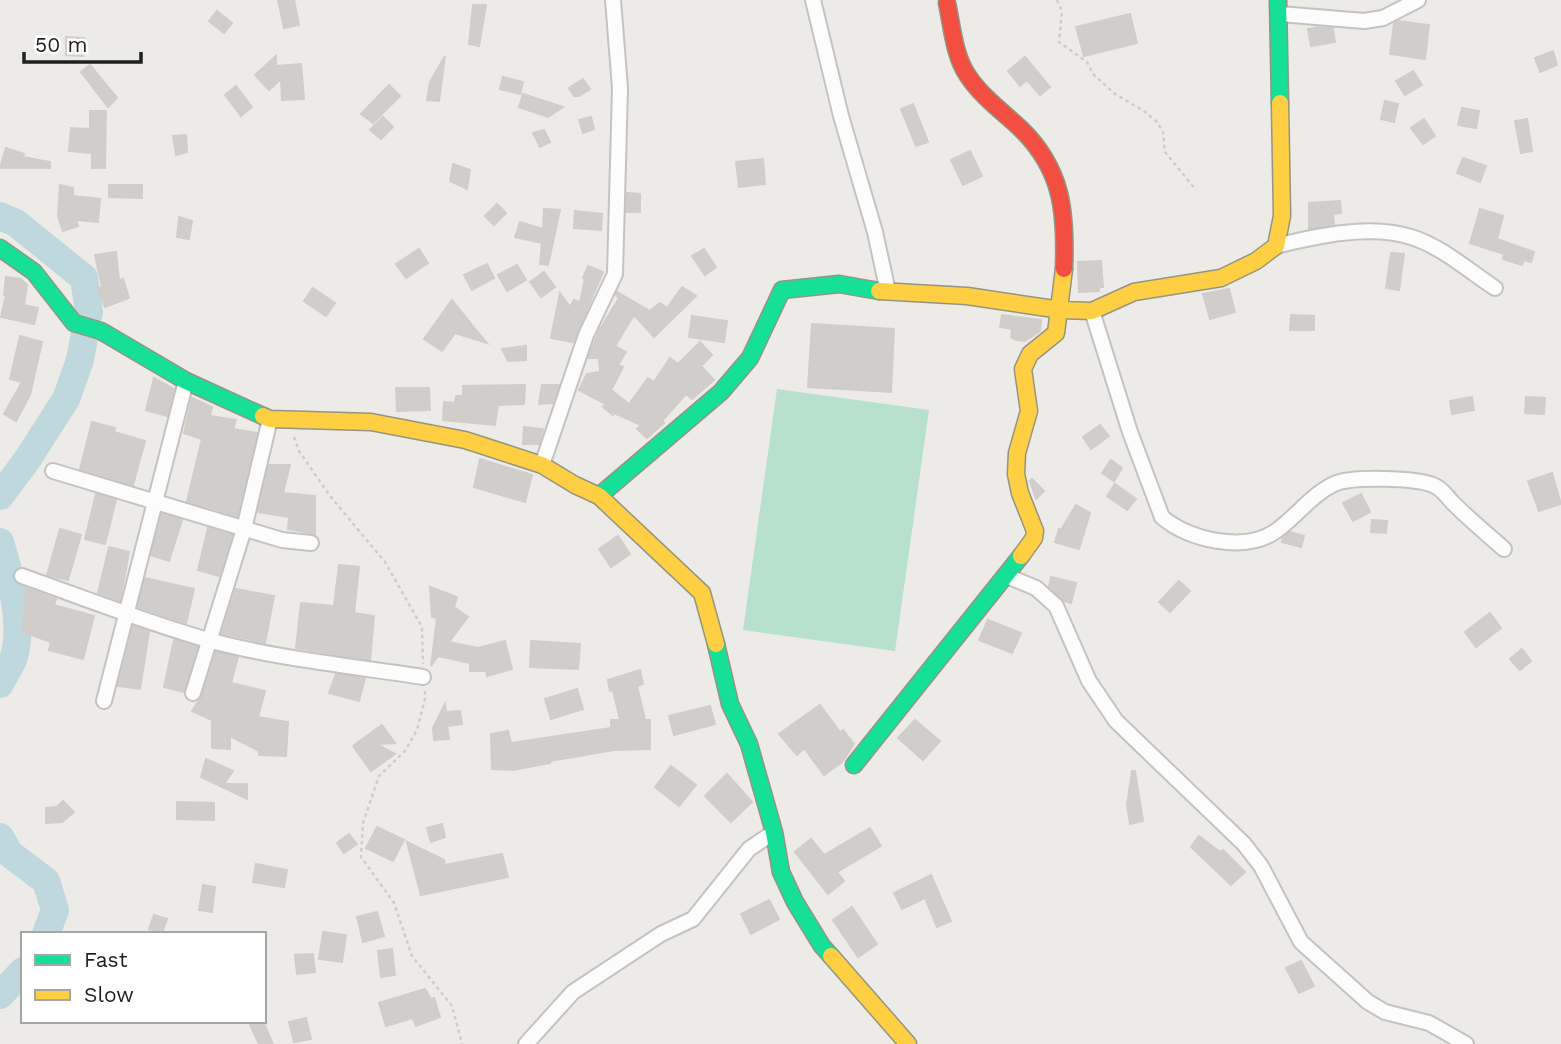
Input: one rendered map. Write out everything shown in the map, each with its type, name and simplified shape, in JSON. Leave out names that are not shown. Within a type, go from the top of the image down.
[{"type":"street","points":[[542,465],[586,335],[615,274],[620,88],[613,0]]},
{"type":"street","points":[[813,0],[841,116],[875,232],[888,292]]},
{"type":"street","points":[[1276,246],[1282,216],[1279,7],[1364,21],[1383,18],[1418,0]]},
{"type":"street","points":[[854,765],[1007,576],[1034,538],[1035,531],[1017,490],[1015,478],[1017,452],[1029,413],[1029,399],[1023,375],[1025,362],[1056,333],[1061,310],[1066,264],[1057,184],[1050,164],[1035,146],[965,74],[947,3]]},
{"type":"street","points":[[599,496],[721,392],[750,358],[782,290],[839,284],[888,292],[967,296],[1061,310],[1092,311],[1134,292],[1221,278],[1256,261],[1276,246],[1319,236],[1374,232],[1393,233],[1428,244],[1495,288]]},
{"type":"street","points":[[0,248],[34,272],[74,323],[101,331],[186,381],[270,419],[288,417],[371,422],[465,440],[542,465],[599,496],[702,593],[730,704],[749,744],[774,832],[781,872],[795,902],[822,946],[908,1044]]},
{"type":"street","points":[[1092,311],[1130,432],[1162,517],[1170,524],[1188,534],[1237,543],[1251,541],[1275,533],[1317,495],[1335,483],[1365,478],[1430,484],[1442,489],[1504,549]]},
{"type":"street","points":[[104,701],[186,381]]},
{"type":"street","points":[[193,693],[244,529],[270,419]]},
{"type":"street","points":[[53,471],[282,540],[311,543]]},
{"type":"street","points":[[22,576],[125,614],[209,640],[293,658],[423,677]]},
{"type":"street","points":[[1007,576],[1036,588],[1056,606],[1089,681],[1116,721],[1244,844],[1261,866],[1301,942],[1368,1002],[1385,1012],[1429,1023],[1465,1044]]},
{"type":"street","points":[[526,1044],[573,992],[661,934],[693,919],[749,849],[774,832]]},
{"type":"path","points":[[1057,0],[1062,11],[1059,42],[1087,62],[1093,74],[1115,94],[1157,122],[1163,132],[1165,152],[1196,190]]},
{"type":"path","points":[[288,417],[299,451],[330,496],[385,562],[422,627],[425,699],[418,730],[405,751],[379,776],[363,823],[361,857],[394,904],[412,956],[452,1006],[462,1044]]},
{"type":"green space","points":[[777,389],[929,410],[895,651],[743,630]]},
{"type":"building","points":[[278,0],[294,0],[299,25],[284,28]]},
{"type":"building","points":[[473,5],[486,5],[479,46],[469,44]]},
{"type":"building","points":[[217,11],[232,23],[224,33],[209,21]]},
{"type":"building","points":[[1130,14],[1137,43],[1084,56],[1076,27]]},
{"type":"building","points":[[1398,21],[1429,25],[1425,59],[1390,54],[1394,23]]},
{"type":"building","points":[[1333,28],[1335,42],[1311,46],[1308,29]]},
{"type":"building","points":[[66,37],[84,38],[83,56],[66,55]]},
{"type":"building","points":[[1553,51],[1557,65],[1540,72],[1535,58]]},
{"type":"building","points":[[276,56],[276,66],[301,64],[304,99],[282,100],[281,79],[269,90],[255,75]]},
{"type":"building","points":[[445,56],[439,101],[427,100],[430,82]]},
{"type":"building","points":[[1025,57],[1050,87],[1040,95],[1027,80],[1020,86],[1008,71]]},
{"type":"building","points":[[90,65],[117,98],[108,107],[81,72]]},
{"type":"building","points":[[1413,71],[1422,85],[1405,95],[1396,81]]},
{"type":"building","points":[[503,77],[523,82],[520,94],[500,89]]},
{"type":"building","points":[[583,79],[590,89],[574,96],[569,88]]},
{"type":"building","points":[[389,85],[400,96],[373,123],[361,114]]},
{"type":"building","points":[[236,86],[252,107],[241,116],[225,95]]},
{"type":"building","points":[[523,94],[563,107],[548,117],[519,107]]},
{"type":"building","points":[[1385,101],[1398,104],[1394,122],[1381,119]]},
{"type":"building","points":[[913,104],[928,142],[916,146],[901,109]]},
{"type":"building","points":[[1462,108],[1479,111],[1476,128],[1458,125]]},
{"type":"building","points":[[90,111],[106,111],[105,168],[92,168],[92,153],[69,151],[71,128],[90,129]]},
{"type":"building","points":[[383,117],[393,127],[381,139],[370,130]]},
{"type":"building","points":[[591,117],[594,129],[583,133],[579,120]]},
{"type":"building","points":[[1424,119],[1435,136],[1423,144],[1411,128]]},
{"type":"building","points":[[1527,119],[1532,151],[1521,153],[1515,121]]},
{"type":"building","points":[[544,130],[550,142],[540,147],[533,133]]},
{"type":"building","points":[[186,135],[187,152],[176,155],[173,136]]},
{"type":"building","points":[[6,148],[24,154],[23,157],[50,162],[50,168],[0,168]]},
{"type":"building","points":[[970,151],[982,176],[963,185],[951,160]]},
{"type":"building","points":[[1463,158],[1486,166],[1480,182],[1457,173]]},
{"type":"building","points":[[763,159],[765,184],[739,187],[736,162]]},
{"type":"building","points":[[453,164],[470,170],[467,189],[450,181]]},
{"type":"building","points":[[60,185],[73,188],[73,196],[100,199],[98,222],[76,220],[78,226],[63,231],[58,216]]},
{"type":"building","points":[[109,185],[142,185],[142,198],[109,197]]},
{"type":"building","points":[[627,193],[640,194],[640,212],[626,212]]},
{"type":"building","points":[[1340,201],[1341,213],[1333,214],[1334,224],[1309,229],[1309,203]]},
{"type":"building","points":[[497,204],[506,213],[494,225],[485,216]]},
{"type":"building","points":[[544,209],[560,210],[548,265],[540,264],[542,243],[515,237],[520,222],[543,229]]},
{"type":"building","points":[[1480,209],[1503,216],[1497,239],[1534,252],[1531,262],[1524,260],[1522,265],[1503,259],[1504,254],[1470,243]]},
{"type":"building","points":[[575,211],[602,214],[601,230],[574,228]]},
{"type":"building","points":[[179,217],[192,221],[189,239],[177,237]]},
{"type":"building","points":[[419,249],[428,263],[406,278],[396,264]]},
{"type":"building","points":[[704,249],[716,267],[705,275],[692,256]]},
{"type":"building","points":[[116,252],[119,281],[123,279],[129,298],[105,307],[98,289],[102,287],[95,255]]},
{"type":"building","points":[[1391,253],[1404,254],[1399,290],[1386,288]]},
{"type":"building","points":[[1101,261],[1103,287],[1099,287],[1099,291],[1079,292],[1078,262]]},
{"type":"building","points":[[487,264],[494,278],[472,290],[464,275]]},
{"type":"building","points":[[517,265],[526,280],[507,291],[498,275]]},
{"type":"building","points":[[588,266],[603,272],[573,342],[551,338],[560,293],[570,307],[574,300],[580,302],[585,279],[583,278]]},
{"type":"building","points":[[544,272],[555,287],[541,297],[530,282]]},
{"type":"building","points":[[6,277],[21,279],[27,285],[24,305],[38,308],[34,324],[1,317],[6,295]]},
{"type":"building","points":[[682,287],[696,296],[654,337],[634,315],[615,346],[626,352],[618,365],[623,367],[611,390],[629,404],[648,378],[654,382],[670,358],[678,364],[700,342],[712,355],[701,366],[714,380],[692,399],[686,394],[662,421],[664,423],[647,438],[637,429],[641,425],[614,413],[613,415],[603,407],[606,404],[579,390],[587,374],[600,372],[599,358],[588,358],[599,331],[619,298],[617,292],[650,311],[660,303],[667,308]]},
{"type":"building","points":[[313,288],[335,303],[326,316],[304,301]]},
{"type":"building","points":[[1229,289],[1235,312],[1210,319],[1203,294]]},
{"type":"building","points":[[452,300],[487,343],[455,333],[442,351],[424,339]]},
{"type":"building","points":[[1002,315],[1041,320],[1040,331],[1025,341],[1016,340],[1011,337],[1012,329],[1000,327]]},
{"type":"building","points":[[1291,315],[1314,316],[1314,330],[1290,330]]},
{"type":"building","points":[[692,316],[727,321],[724,342],[689,337]]},
{"type":"building","points":[[812,324],[894,329],[891,392],[808,387]]},
{"type":"building","points":[[20,336],[42,342],[30,395],[16,421],[4,414],[22,382],[10,379]]},
{"type":"building","points":[[526,346],[526,360],[508,361],[502,349]]},
{"type":"building","points":[[154,378],[174,389],[167,416],[146,410]]},
{"type":"building","points":[[525,385],[524,404],[498,405],[495,425],[443,420],[444,402],[455,403],[456,396],[463,396],[463,386]]},
{"type":"building","points":[[542,385],[559,385],[553,403],[539,404]]},
{"type":"building","points":[[396,388],[429,388],[430,410],[397,411]]},
{"type":"building","points":[[1472,397],[1474,410],[1452,414],[1450,401]]},
{"type":"building","points":[[1526,397],[1545,398],[1544,414],[1525,413]]},
{"type":"building","points":[[192,398],[212,407],[210,416],[236,420],[233,429],[257,433],[237,516],[187,501],[202,439],[184,433]]},
{"type":"building","points":[[92,422],[115,428],[114,432],[145,441],[133,485],[80,469]]},
{"type":"building","points":[[1100,425],[1109,436],[1091,449],[1083,437]]},
{"type":"building","points":[[524,427],[543,429],[539,444],[523,444]]},
{"type":"building","points":[[480,459],[532,475],[525,502],[474,487]]},
{"type":"building","points":[[1111,460],[1122,468],[1114,481],[1102,473]]},
{"type":"building","points":[[269,465],[290,465],[283,493],[315,496],[315,534],[288,529],[289,517],[258,512]]},
{"type":"building","points":[[1552,473],[1561,504],[1539,511],[1528,481]]},
{"type":"building","points":[[1032,479],[1044,491],[1036,499],[1030,481]]},
{"type":"building","points":[[1115,484],[1136,499],[1127,510],[1107,496]]},
{"type":"building","points":[[96,494],[116,500],[105,544],[85,539]]},
{"type":"building","points":[[1361,494],[1370,512],[1353,521],[1343,503]]},
{"type":"building","points":[[1076,505],[1090,513],[1079,549],[1055,542],[1059,529],[1061,530]]},
{"type":"building","points":[[162,514],[182,520],[169,561],[151,555]]},
{"type":"building","points":[[1372,520],[1387,521],[1386,533],[1371,532]]},
{"type":"building","points":[[208,528],[232,535],[219,576],[198,570]]},
{"type":"building","points":[[60,529],[81,535],[68,580],[47,575]]},
{"type":"building","points":[[1290,532],[1304,536],[1301,547],[1282,542]]},
{"type":"building","points":[[618,536],[630,554],[611,567],[599,549]]},
{"type":"building","points":[[109,547],[129,552],[120,601],[98,593]]},
{"type":"building","points":[[339,565],[359,567],[354,613],[374,616],[370,660],[296,648],[301,603],[334,606]]},
{"type":"building","points":[[1051,577],[1076,583],[1071,603],[1064,601],[1049,587]]},
{"type":"building","points":[[145,578],[194,589],[186,623],[138,607]]},
{"type":"building","points":[[1179,581],[1190,591],[1170,612],[1159,602]]},
{"type":"building","points":[[430,587],[457,597],[454,607],[468,617],[449,642],[478,648],[505,641],[512,669],[487,676],[486,671],[470,671],[470,663],[438,656],[431,666],[437,618],[432,617]]},
{"type":"building","points":[[26,588],[56,599],[54,605],[94,616],[83,659],[49,650],[51,642],[23,632]]},
{"type":"building","points":[[236,589],[274,596],[265,643],[222,633]]},
{"type":"building","points":[[1490,613],[1501,628],[1476,647],[1465,632]]},
{"type":"building","points":[[988,620],[1021,633],[1012,653],[979,640]]},
{"type":"building","points":[[133,626],[149,632],[140,689],[118,686]]},
{"type":"building","points":[[174,640],[197,647],[184,692],[164,687]]},
{"type":"building","points":[[531,641],[580,644],[578,669],[530,667]]},
{"type":"building","points":[[1522,649],[1531,661],[1520,670],[1510,659]]},
{"type":"building","points":[[216,652],[238,657],[231,683],[265,691],[258,717],[288,722],[286,756],[259,755],[259,751],[230,736],[230,749],[212,748],[212,720],[192,711],[202,696]]},
{"type":"building","points":[[640,670],[643,684],[637,686],[645,720],[650,720],[650,749],[614,750],[513,770],[492,769],[491,734],[508,731],[511,743],[611,728],[611,720],[620,720],[608,680]]},
{"type":"building","points":[[336,674],[365,678],[359,701],[329,693]]},
{"type":"building","points":[[577,689],[583,709],[551,719],[545,699]]},
{"type":"building","points":[[445,704],[446,712],[460,711],[462,724],[447,726],[449,739],[434,740],[433,728]]},
{"type":"building","points":[[820,705],[840,732],[843,730],[854,744],[842,762],[824,775],[804,748],[797,755],[779,734]]},
{"type":"building","points":[[710,706],[715,724],[674,735],[669,716]]},
{"type":"building","points":[[915,720],[940,741],[923,760],[898,738]]},
{"type":"building","points":[[382,725],[395,743],[376,744],[395,754],[371,771],[353,746]]},
{"type":"building","points":[[206,759],[233,771],[224,784],[247,784],[247,799],[201,777]]},
{"type":"building","points":[[671,766],[696,785],[679,806],[655,787]]},
{"type":"building","points":[[1132,771],[1135,771],[1143,821],[1130,824],[1127,805]]},
{"type":"building","points":[[727,774],[752,802],[731,822],[705,796]]},
{"type":"building","points":[[63,801],[74,812],[62,822],[46,823],[46,808],[57,807]]},
{"type":"building","points":[[177,802],[214,803],[214,820],[177,819]]},
{"type":"building","points":[[442,824],[445,837],[431,842],[427,828]]},
{"type":"building","points":[[377,827],[404,840],[393,861],[366,848]]},
{"type":"building","points":[[870,828],[881,846],[837,872],[844,881],[828,894],[795,852],[811,839],[824,855]]},
{"type":"building","points":[[349,834],[357,844],[344,853],[337,843]]},
{"type":"building","points":[[1199,836],[1220,852],[1223,850],[1245,872],[1231,885],[1191,847]]},
{"type":"building","points":[[407,842],[444,860],[445,865],[502,854],[508,877],[421,895]]},
{"type":"building","points":[[256,864],[287,870],[284,887],[253,882]]},
{"type":"building","points":[[931,875],[951,921],[937,927],[925,898],[902,909],[894,893]]},
{"type":"building","points":[[203,885],[215,887],[212,912],[199,910]]},
{"type":"building","points":[[769,900],[779,919],[751,934],[741,914]]},
{"type":"building","points":[[852,907],[877,944],[858,957],[833,920]]},
{"type":"building","points":[[377,912],[384,936],[363,942],[357,917]]},
{"type":"building","points":[[154,915],[167,919],[162,932],[149,929]]},
{"type":"building","points":[[323,932],[346,935],[342,962],[319,959]]},
{"type":"building","points":[[392,949],[395,975],[381,977],[378,951]]},
{"type":"building","points":[[313,954],[315,972],[297,974],[295,955]]},
{"type":"building","points":[[1301,961],[1314,986],[1299,993],[1286,968]]},
{"type":"building","points":[[425,989],[431,999],[434,998],[440,1017],[416,1026],[413,1018],[386,1026],[379,1003]]},
{"type":"building","points":[[306,1018],[311,1039],[294,1042],[289,1022]]},
{"type":"building","points":[[264,1023],[273,1044],[259,1044],[250,1025]]},
{"type":"waterway","points":[[0,216],[16,223],[84,278],[89,312],[80,360],[66,399],[0,496]]},
{"type":"waterway","points":[[0,542],[17,616],[13,660],[0,684]]},
{"type":"waterway","points":[[0,837],[10,854],[46,881],[55,910],[47,932]]},
{"type":"waterway","points":[[0,995],[21,973]]},
{"type":"traffic: fast","points":[[1278,0],[1280,103]]},
{"type":"traffic: fast","points":[[0,248],[34,272],[74,323],[101,331],[186,381],[263,416]]},
{"type":"traffic: fast","points":[[599,496],[721,392],[750,358],[782,290],[839,284],[879,291]]},
{"type":"traffic: fast","points":[[854,765],[1021,556]]},
{"type":"traffic: fast","points":[[716,644],[730,704],[749,744],[774,832],[781,872],[795,902],[831,956]]},
{"type":"traffic: slow","points":[[879,291],[967,296],[1061,310],[1092,311],[1134,292],[1221,278],[1256,261],[1276,246],[1282,216],[1280,103]]},
{"type":"traffic: slow","points":[[1021,556],[1034,538],[1035,531],[1020,493],[1016,474],[1017,453],[1029,411],[1023,369],[1030,354],[1056,333],[1064,269]]},
{"type":"traffic: slow","points":[[263,416],[270,419],[371,422],[465,440],[542,465],[599,496],[702,593],[716,644]]},
{"type":"traffic: slow","points":[[831,956],[908,1044]]},
{"type":"traffic: jam","points":[[947,3],[963,68],[986,98],[1035,144],[1054,177],[1064,229],[1064,269]]}]
